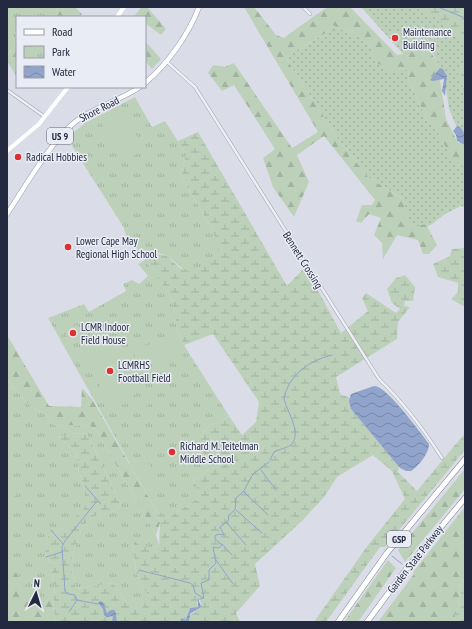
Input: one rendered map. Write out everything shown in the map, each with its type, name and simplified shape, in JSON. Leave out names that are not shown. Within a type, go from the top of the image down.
[{"type":"highway","name":"GSP","points":[[338,622],[387,553],[465,459]]},
{"type":"highway","name":"Garden State Parkway","points":[[367,622],[406,568],[465,498]]},
{"type":"main road","points":[[146,82],[167,62],[190,26],[199,7]]},
{"type":"main road","name":"Shore Road","points":[[7,214],[57,140],[69,127],[88,113],[121,99],[138,88]]},
{"type":"street","points":[[119,16],[124,7]]},
{"type":"street","points":[[302,7],[310,14]]},
{"type":"street","name":"Bennett Crossing","points":[[167,62],[194,87],[375,373],[408,411],[442,458]]},
{"type":"street","points":[[7,151],[31,133],[46,117],[67,88]]},
{"type":"street","points":[[7,90],[46,117]]},
{"type":"green space","points":[[7,7],[55,7],[58,13],[55,16],[16,16],[16,46],[7,55]]},
{"type":"green space","points":[[55,7],[75,7],[82,14],[80,16],[55,16],[58,13]]},
{"type":"green space","points":[[141,7],[147,7],[166,29],[161,35],[146,24],[146,16],[135,16]]},
{"type":"green space","points":[[244,7],[254,7],[276,35],[284,38],[328,7],[350,7],[397,55],[428,49],[443,69],[431,80],[440,80],[446,119],[458,143],[465,145],[465,168],[451,157],[435,127],[427,120],[408,79],[409,69],[391,72],[375,61],[370,46],[358,36],[332,25],[329,31],[292,53],[287,60],[336,136],[368,177],[403,199],[410,222],[414,227],[426,224],[437,245],[429,254],[423,254],[418,240],[397,235],[383,259],[382,243],[374,235],[381,218],[369,214],[361,223],[356,221],[362,205],[372,205],[375,200],[324,136],[297,155],[309,182],[294,217],[273,187],[263,158],[275,149],[234,85],[222,91],[208,73],[213,65],[225,67],[234,63],[292,148],[318,132]]},
{"type":"green space","points":[[361,7],[465,7],[465,207],[461,206],[445,214],[431,225],[413,232],[402,198],[368,177],[336,136],[287,60],[292,53],[329,31],[332,25],[358,36],[370,46],[375,61],[391,71],[409,69],[408,79],[427,120],[435,127],[449,152],[462,140],[449,109],[444,74],[432,52],[429,49],[404,55]]},
{"type":"green space","points":[[410,7],[465,7],[465,45],[454,33],[433,17],[418,9]]},
{"type":"green space","points":[[146,42],[161,59],[152,69],[146,62]]},
{"type":"green space","points":[[16,46],[16,75],[7,61],[7,55]]},
{"type":"green space","points":[[465,59],[465,94],[457,70]]},
{"type":"green space","points":[[135,97],[152,127],[165,121],[186,154],[181,176],[213,231],[219,254],[192,272],[181,267],[172,259],[162,254],[142,250],[131,244],[127,238],[124,228],[67,138],[85,123]]},
{"type":"green space","points":[[120,108],[145,149],[124,161],[99,119]]},
{"type":"green space","points":[[198,132],[287,286],[305,267],[341,333],[368,311],[362,298],[366,293],[396,313],[400,309],[392,303],[387,289],[396,278],[405,275],[415,287],[413,301],[405,301],[404,306],[410,307],[398,322],[397,339],[336,377],[340,394],[350,398],[351,409],[399,466],[398,472],[417,491],[465,433],[465,450],[385,547],[380,547],[326,622],[314,622],[368,545],[405,499],[392,471],[373,455],[337,477],[324,497],[303,520],[255,564],[260,586],[236,613],[240,622],[189,622],[190,615],[194,613],[201,605],[200,599],[197,603],[198,607],[190,608],[186,620],[183,618],[178,622],[117,622],[116,613],[114,610],[107,613],[102,601],[98,603],[103,609],[105,616],[114,616],[112,622],[56,622],[53,605],[55,588],[50,564],[45,552],[48,536],[64,528],[85,489],[79,473],[76,452],[58,437],[73,433],[87,434],[121,504],[114,511],[100,514],[92,518],[83,527],[77,540],[72,561],[72,573],[76,589],[113,583],[128,604],[149,596],[141,584],[136,570],[134,540],[154,548],[159,545],[160,523],[201,496],[193,482],[209,469],[201,445],[201,439],[204,431],[229,416],[242,435],[256,422],[259,402],[213,334],[184,345],[177,330],[173,300],[136,249],[167,256],[181,269],[213,231],[181,176],[186,154],[178,141]]},
{"type":"green space","points":[[465,248],[465,306],[463,306],[451,299],[458,292],[458,283],[438,277],[433,264],[450,256],[452,249]]},
{"type":"green space","points":[[145,260],[173,300],[177,330],[184,345],[229,416],[209,427],[202,435],[202,450],[209,469],[193,482],[201,496],[160,523],[157,512],[48,318],[84,304],[89,312],[126,291],[123,284],[132,280],[139,284],[148,276],[138,264]]},
{"type":"green space","name":"LCMR Indoor Field House","points":[[72,323],[74,326],[77,325],[82,334],[69,340],[64,328]]},
{"type":"green space","points":[[7,335],[49,406],[81,407],[82,388],[92,399],[157,512],[160,523],[156,535],[96,430],[88,425],[56,426],[51,423],[45,414],[31,407],[7,380]]},
{"type":"green space","points":[[176,337],[183,357],[138,368],[133,349]]},
{"type":"green space","points":[[96,339],[105,340],[112,344],[135,387],[134,397],[128,403],[121,405],[114,403],[115,406],[112,408],[81,352],[84,350],[85,352],[90,343]]},
{"type":"green space","points":[[137,378],[156,399],[146,406]]},
{"type":"green space","points":[[7,380],[31,407],[45,414],[51,423],[56,426],[88,425],[96,430],[156,535],[159,545],[154,548],[141,546],[134,541],[136,570],[141,584],[149,596],[141,610],[128,604],[113,583],[76,589],[72,573],[72,561],[77,540],[83,527],[92,518],[100,514],[114,511],[121,504],[87,434],[73,433],[58,437],[76,452],[79,473],[85,489],[85,508],[64,528],[48,536],[45,552],[50,564],[55,588],[46,603],[34,601],[9,563],[7,558]]},
{"type":"green space","points":[[144,456],[163,487],[149,495],[129,464]]},
{"type":"green space","points":[[465,469],[465,489],[405,562],[398,550]]},
{"type":"green space","points":[[7,474],[11,474],[12,478],[19,481],[16,496],[7,495]]},
{"type":"green space","points":[[465,507],[465,579],[461,582],[458,607],[453,622],[378,622],[414,574],[413,572]]},
{"type":"green space","points":[[7,558],[46,603],[55,588],[53,605],[56,622],[7,622]]},
{"type":"green space","points":[[388,560],[396,568],[358,622],[344,622]]},
{"type":"green space","points":[[465,579],[465,622],[453,622],[458,607],[461,582]]},
{"type":"water","points":[[440,68],[443,69],[447,76],[445,96],[442,91],[444,79],[433,81],[430,80]]},
{"type":"water","points":[[457,126],[463,131],[465,136],[465,145],[457,141],[456,135],[453,131]]},
{"type":"water","points":[[374,386],[386,393],[394,401],[429,444],[429,448],[423,459],[411,471],[406,471],[400,468],[351,409],[349,401],[351,394]]},
{"type":"water","points":[[198,598],[201,607],[190,614],[189,622],[179,622],[182,618],[186,620],[190,608],[198,607]]},
{"type":"water","points":[[100,601],[103,602],[107,613],[114,610],[116,613],[117,622],[112,622],[113,616],[107,617],[104,615],[103,609],[98,603]]},
{"type":"waterway","points":[[438,7],[465,18]]},
{"type":"waterway","points":[[270,460],[274,452],[292,444],[295,439],[294,427],[284,398],[291,382],[308,365],[324,357],[332,355]]},
{"type":"waterway","points":[[200,599],[204,598],[201,583],[209,580],[209,570],[216,563],[213,547],[219,548],[222,545],[215,539],[215,536],[218,534],[224,535],[220,527],[228,521],[229,515],[235,510],[236,498],[243,492],[253,474],[269,462]]},
{"type":"waterway","points":[[261,470],[276,490]]},
{"type":"waterway","points":[[85,486],[101,504]]},
{"type":"waterway","points":[[244,492],[268,515]]},
{"type":"waterway","points":[[77,600],[75,595],[68,594],[65,591],[62,547],[65,541],[97,501]]},
{"type":"waterway","points":[[236,510],[262,533]]},
{"type":"waterway","points":[[226,522],[246,545]]},
{"type":"waterway","points":[[51,530],[63,544]]},
{"type":"waterway","points":[[222,544],[232,555]]},
{"type":"waterway","points":[[46,557],[62,552]]},
{"type":"waterway","points":[[392,556],[402,564]]},
{"type":"waterway","points":[[216,560],[233,584]]},
{"type":"waterway","points":[[139,570],[190,583],[193,585],[195,593],[203,598]]},
{"type":"waterway","points":[[69,612],[77,600],[98,604]]},
{"type":"place","name":"Maintenance Building","points":[[395,38]]},
{"type":"place","name":"Radical Hobbies","points":[[18,157]]},
{"type":"place","name":"Lower Cape May Regional High School","points":[[68,247]]},
{"type":"place","name":"LCMR Indoor Field House","points":[[73,333]]},
{"type":"place","name":"LCMRHS Football Field","points":[[110,371]]},
{"type":"place","name":"Richard M. Teitelman Middle School","points":[[172,452]]}]
